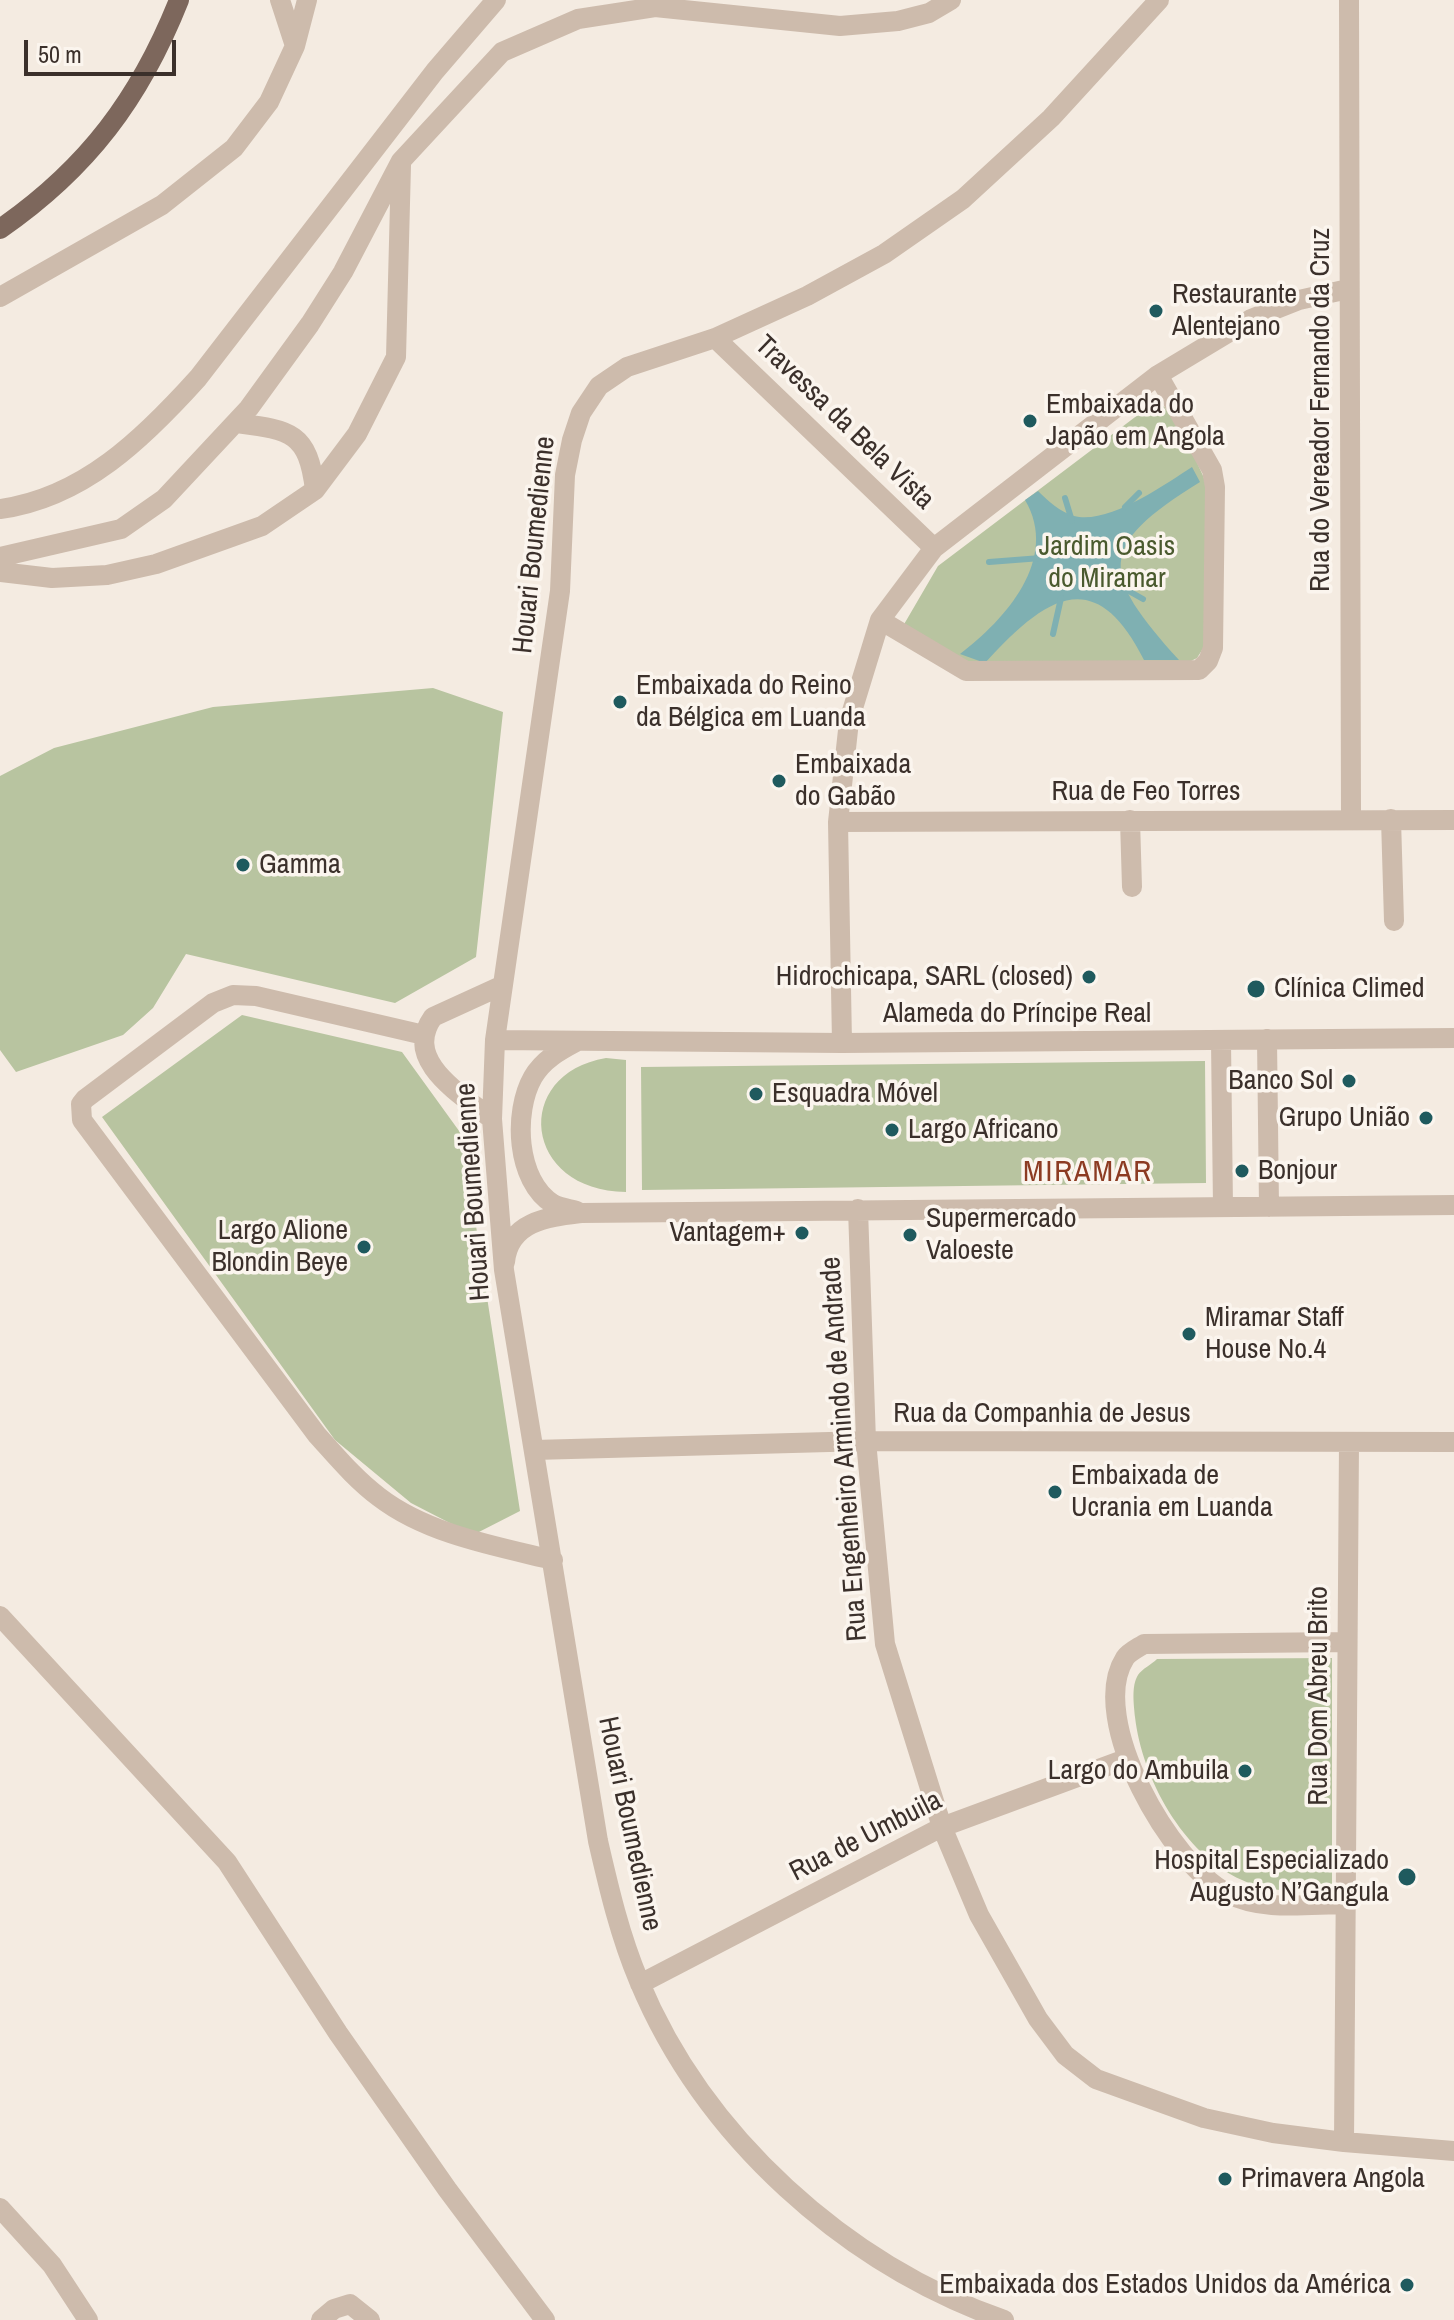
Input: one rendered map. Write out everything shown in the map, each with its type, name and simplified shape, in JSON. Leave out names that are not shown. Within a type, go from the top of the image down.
[{"type":"main road","points":[[0,229],[66,177],[100,142],[160,47],[179,0]]},
{"type":"street","points":[[280,0],[295,46]]},
{"type":"street","points":[[0,297],[162,205],[234,148],[269,102],[295,46],[307,0]]},
{"type":"street","points":[[0,509],[25,506],[59,494],[96,472],[155,425],[198,378],[435,71],[496,0]]},
{"type":"street","points":[[0,557],[121,529],[164,499],[235,423],[327,298],[401,161],[502,52],[578,19],[655,7],[854,25],[919,16],[951,0]]},
{"type":"street","name":"Houari Boumedienne","points":[[1004,2320],[927,2287],[868,2253],[814,2212],[739,2141],[695,2082],[640,1984],[619,1929],[598,1841],[504,1270],[492,1119],[495,1040],[560,591],[565,475],[581,413],[599,386],[627,367],[715,338],[807,296],[884,254],[963,199],[1051,118],[1159,0]]},
{"type":"street","name":"Rua do Vereador Fernando da Cruz","points":[[1349,0],[1351,819]]},
{"type":"street","points":[[0,572],[52,578],[107,575],[156,564],[262,526],[315,490],[357,434],[396,357],[401,161]]},
{"type":"street","points":[[842,1043],[838,822],[849,721],[880,620],[934,548],[1158,375],[1251,319],[1299,300],[1348,289]]},
{"type":"street","name":"Travessa da Bela Vista","points":[[715,338],[934,548]]},
{"type":"street","points":[[880,620],[966,671],[1199,670],[1208,661],[1213,648],[1215,487],[1212,470],[1158,375]]},
{"type":"street","points":[[235,423],[282,431],[302,443],[311,460],[315,490]]},
{"type":"street","points":[[1391,819],[1394,921]]},
{"type":"street","points":[[1130,820],[1132,887]]},
{"type":"street","name":"Rua de Feo Torres","points":[[838,822],[1454,820]]},
{"type":"street","points":[[492,1119],[435,1071],[423,1051],[424,1035],[433,1017],[444,1010],[503,985]]},
{"type":"street","points":[[424,1035],[256,996],[233,995],[213,1003],[85,1099],[81,1104],[82,1120],[317,1435],[348,1470],[407,1515],[486,1543],[553,1560]]},
{"type":"street","name":"Alameda do Príncipe Real","points":[[495,1040],[842,1043],[1454,1038]]},
{"type":"street","points":[[1267,1039],[1269,1207]]},
{"type":"street","points":[[580,1041],[551,1056],[533,1078],[523,1105],[521,1134],[534,1184],[553,1204],[581,1213]]},
{"type":"street","points":[[1221,1041],[1223,1207]]},
{"type":"street","points":[[504,1270],[506,1253],[515,1236],[537,1219],[581,1213],[1454,1205]]},
{"type":"street","name":"Rua Engenheiro Armindo de Andrade","points":[[858,1209],[866,1441],[885,1644],[942,1827],[979,1915],[1038,2019],[1065,2055],[1096,2079],[1204,2118],[1344,2142],[1454,2151]]},
{"type":"street","name":"Rua da Companhia de Jesus","points":[[534,1450],[866,1441],[1454,1442]]},
{"type":"street","name":"Rua Dom Abreu Brito","points":[[1344,2142],[1349,1443]]},
{"type":"street","points":[[0,1616],[227,1862],[356,2059],[545,2320]]},
{"type":"street","points":[[1347,1642],[1144,1644],[1126,1656],[1117,1678],[1118,1723],[1126,1759],[1157,1819],[1204,1878],[1228,1894],[1257,1904],[1347,1904]]},
{"type":"street","name":"Rua de Umbuila","points":[[640,1984],[942,1827],[1126,1759]]},
{"type":"street","points":[[0,2208],[52,2265],[88,2320]]},
{"type":"street","points":[[321,2320],[334,2309],[350,2304],[370,2320]]},
{"type":"green space","name":"Jardim Oasis do Miramar","points":[[1159,399],[1187,440],[1208,487],[1204,647],[1197,658],[1187,663],[956,663],[903,626],[938,566]]},
{"type":"green space","name":"Gamma","points":[[433,688],[503,712],[476,957],[395,1003],[186,954],[153,1008],[123,1035],[16,1072],[0,1050],[0,776],[54,748],[213,707]]},
{"type":"green space","points":[[242,1015],[402,1052],[462,1135],[520,1511],[473,1535],[411,1503],[335,1440],[102,1117]]},
{"type":"green space","points":[[606,1058],[626,1060],[626,1192],[592,1187],[566,1173],[549,1153],[542,1131],[543,1107],[555,1086],[575,1068]]},
{"type":"green space","points":[[1205,1061],[1206,1183],[642,1190],[641,1067]]},
{"type":"green space","points":[[1332,1658],[1332,1889],[1264,1888],[1221,1868],[1201,1852],[1169,1812],[1146,1765],[1139,1740],[1134,1701],[1136,1679],[1157,1659]]},
{"type":"water","points":[[1192,467],[1200,482],[1141,525],[1127,544],[1121,563],[1124,583],[1135,605],[1179,660],[1144,660],[1126,629],[1107,610],[1088,600],[1069,600],[1049,607],[1028,621],[985,663],[960,654],[1010,606],[1032,566],[1036,544],[1034,522],[1025,500],[1038,491],[1054,506],[1074,516],[1103,515],[1135,502]]},
{"type":"waterway","points":[[1125,507],[1139,493]]},
{"type":"waterway","points":[[1065,498],[1072,521]]},
{"type":"waterway","points":[[989,562],[1041,558]]},
{"type":"waterway","points":[[1118,585],[1143,599]]},
{"type":"waterway","points":[[1053,634],[1061,598]]},
{"type":"place","name":"Restaurante Alentejano","points":[[1156,311]]},
{"type":"place","name":"Embaixada do Japão em Angola","points":[[1030,421]]},
{"type":"place","name":"Embaixada do Reino da Bélgica em Luanda","points":[[620,702]]},
{"type":"place","name":"Embaixada do Gabão","points":[[779,781]]},
{"type":"place","name":"Gamma","points":[[243,865]]},
{"type":"place","name":"Hidrochicapa, SARL (closed)","points":[[1089,977]]},
{"type":"place","name":"Clínica Climed","points":[[1256,989]]},
{"type":"place","name":"Banco Sol","points":[[1349,1081]]},
{"type":"place","name":"Esquadra Móvel","points":[[756,1094]]},
{"type":"place","name":"Grupo União","points":[[1426,1118]]},
{"type":"place","name":"Largo Africano","points":[[892,1130]]},
{"type":"place","name":"Bonjour","points":[[1242,1171]]},
{"type":"place","name":"Vantagem+","points":[[802,1233]]},
{"type":"place","name":"Supermercado Valoeste","points":[[910,1235]]},
{"type":"place","name":"Largo Alione Blondin Beye","points":[[364,1247]]},
{"type":"place","name":"Miramar Staff House No.4","points":[[1189,1334]]},
{"type":"place","name":"Embaixada de Ucrania em Luanda","points":[[1055,1492]]},
{"type":"place","name":"Largo do Ambuila","points":[[1245,1771]]},
{"type":"place","name":"Hospital Especializado Augusto N’Gangula","points":[[1407,1877]]},
{"type":"place","name":"Primavera Angola","points":[[1225,2179]]},
{"type":"place","name":"Embaixada dos Estados Unidos da América","points":[[1407,2285]]},
{"type":"district","name":"MIRAMAR","points":[[1088,1173]]}]
